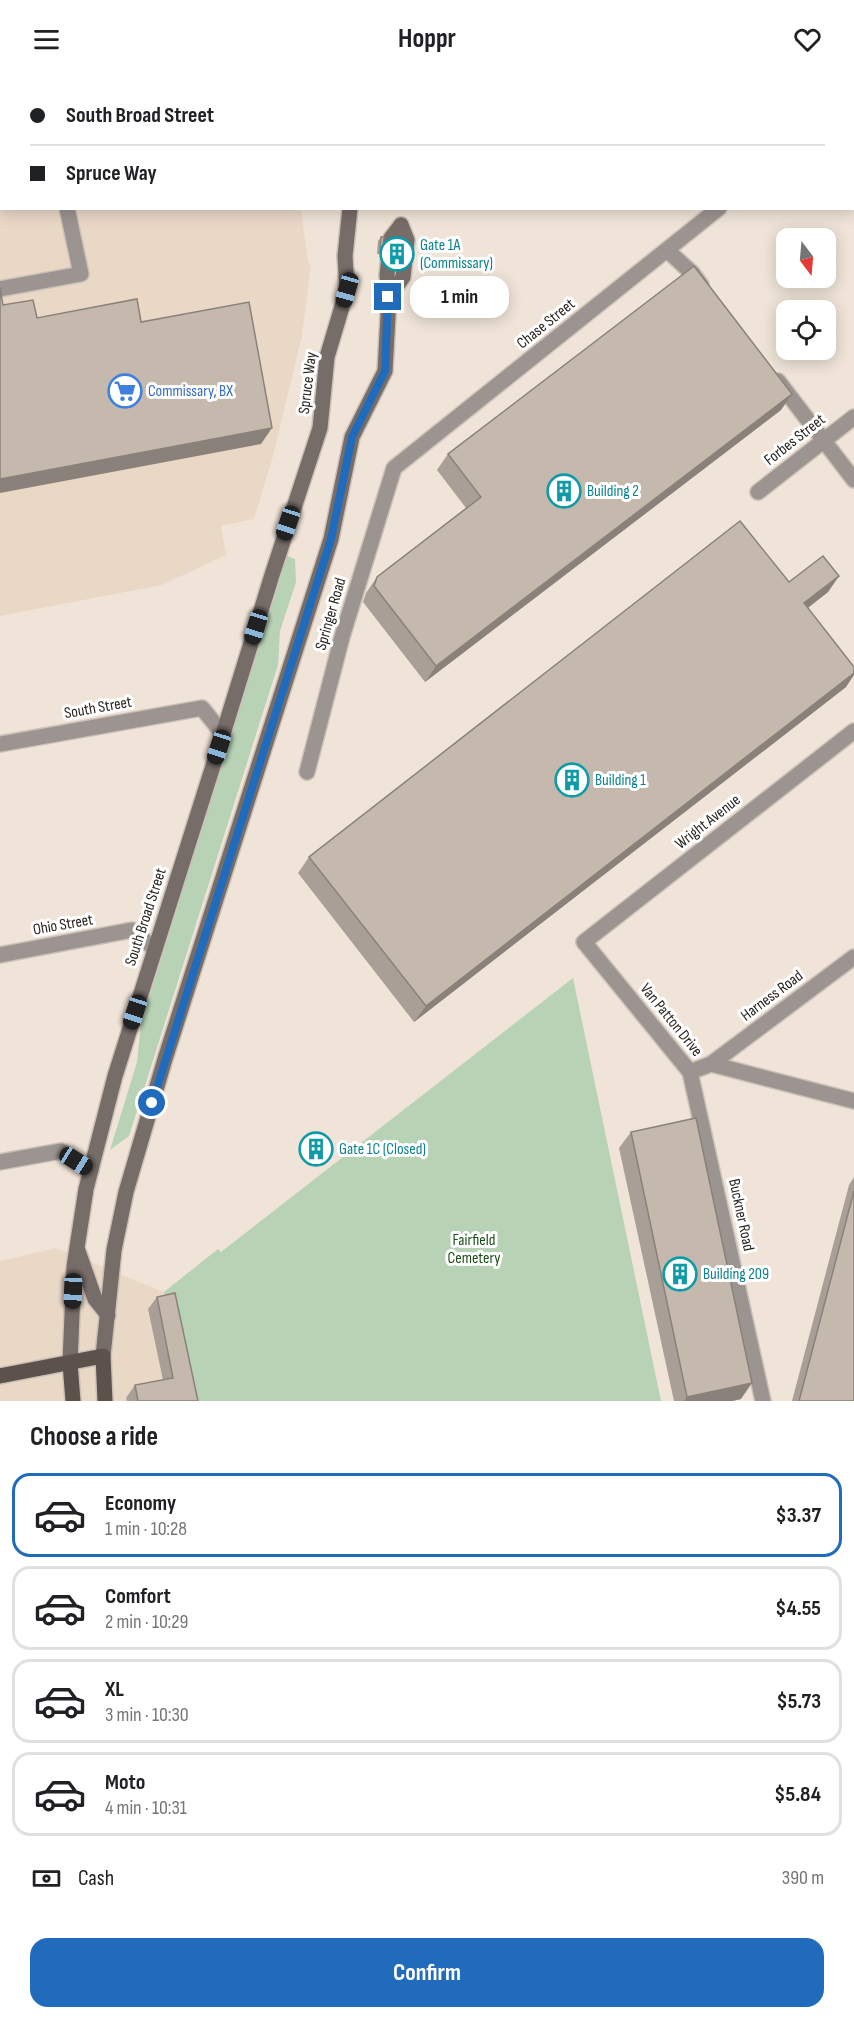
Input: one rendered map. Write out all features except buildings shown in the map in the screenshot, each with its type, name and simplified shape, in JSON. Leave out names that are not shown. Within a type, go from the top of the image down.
[{"type":"main road","points":[[0,1376],[103,1356],[105,1401]]},
{"type":"main road","name":"South Broad Street","points":[[70,1363],[73,1401]]},
{"type":"street","points":[[0,289],[81,274],[67,210]]},
{"type":"street","name":"Spruce Way","points":[[288,523],[320,429],[327,357],[347,290],[345,256],[350,210]]},
{"type":"street","points":[[103,1356],[114,1250],[126,1192],[165,1059],[331,539],[352,437],[385,371],[388,297],[396,276],[402,210]]},
{"type":"street","name":"Chase Street","points":[[394,468],[717,210]]},
{"type":"street","points":[[668,251],[692,273],[714,300]]},
{"type":"street","points":[[771,373],[854,480]]},
{"type":"street","name":"Forbes Street","points":[[758,492],[854,417]]},
{"type":"street","name":"Springer Road","points":[[307,772],[342,637],[394,468]]},
{"type":"street","name":"South Broad Street","points":[[70,1363],[74,1267],[86,1189],[115,1076],[288,523]]},
{"type":"street","name":"South Street","points":[[0,744],[202,708],[223,734]]},
{"type":"street","name":"Wright Avenue","points":[[584,942],[854,731]]},
{"type":"street","name":"Ohio Street","points":[[0,955],[132,930],[155,949]]},
{"type":"street","name":"Van Patton Drive","points":[[584,942],[690,1072],[711,1064],[854,1101]]},
{"type":"street","name":"Harness Road","points":[[711,1064],[854,957]]},
{"type":"street","name":"Buckner Road","points":[[690,1072],[763,1401]]},
{"type":"street","points":[[0,1162],[61,1151],[91,1170]]},
{"type":"street","points":[[77,1247],[95,1299],[108,1316]]},
{"type":"shaded area","points":[[0,210],[301,210],[308,261],[311,265],[302,336],[272,460],[254,519],[221,526],[226,555],[162,585],[0,616]]},
{"type":"shaded area","points":[[56,1248],[164,1292],[189,1401],[0,1401],[0,1261]]},
{"type":"green space","points":[[287,556],[295,559],[296,582],[280,631],[278,665],[129,1136],[110,1150],[137,1062],[141,1024]]},
{"type":"green space","name":"Fairfield Cemetery","points":[[573,978],[661,1401],[189,1401],[164,1292],[218,1249],[221,1252]]},
{"type":"place","name":"Gate 1A (Commissary)","points":[[397,254]]},
{"type":"place","name":"Commissary, BX","points":[[125,391]]},
{"type":"place","name":"Building 2","points":[[564,491]]},
{"type":"place","name":"Building 1","points":[[572,780]]},
{"type":"place","name":"Gate 1C (Closed)","points":[[316,1149]]},
{"type":"place","name":"Building 209","points":[[680,1274]]},
{"type":"route","points":[[152,1103],[331,539],[352,437],[385,371],[388,297]]}]
